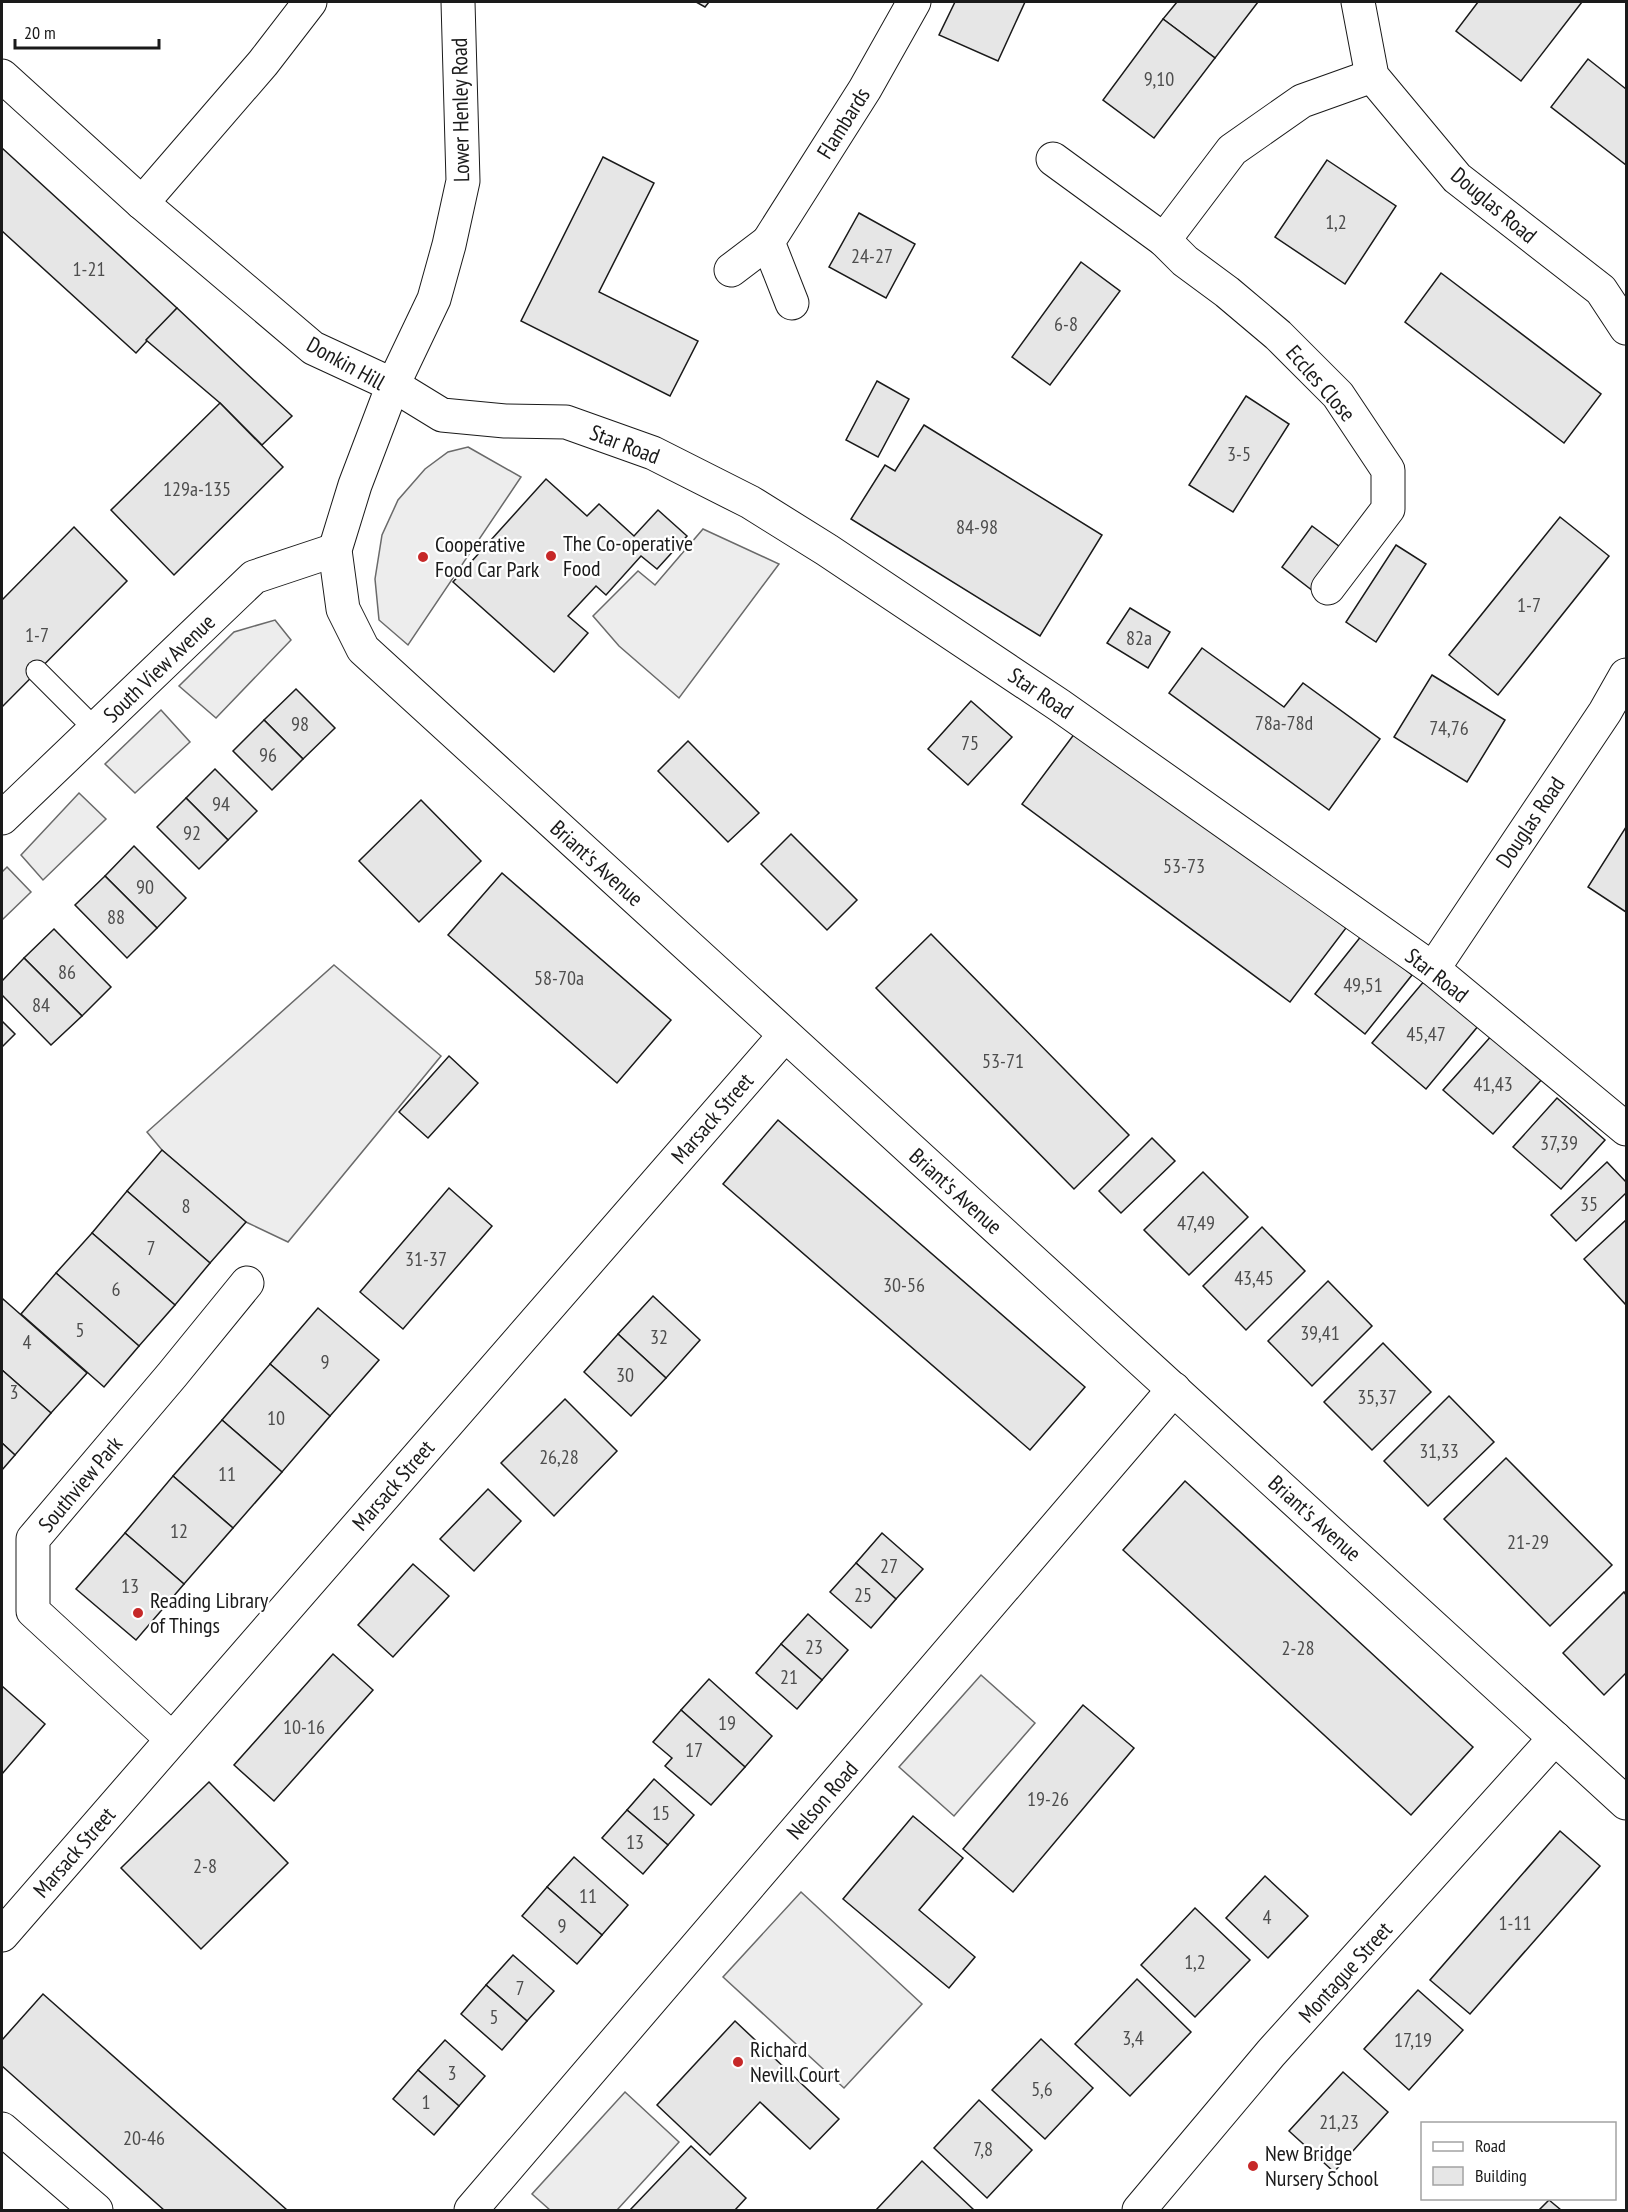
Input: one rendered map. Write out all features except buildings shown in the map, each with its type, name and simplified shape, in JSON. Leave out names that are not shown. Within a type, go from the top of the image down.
[{"type":"street","points":[[142,203],[263,63],[310,2]]},
{"type":"street","name":"Lower Henley Road","points":[[393,386],[434,299],[463,181],[458,2]]},
{"type":"street","name":"Flambards","points":[[731,270],[768,242],[865,89],[914,2]]},
{"type":"street","name":"Douglas Road","points":[[1358,2],[1372,76],[1457,178],[1601,291],[1626,328]]},
{"type":"street","name":"Donkin Hill","points":[[2,76],[142,203],[313,348],[393,386],[355,485],[335,550]]},
{"type":"street","points":[[1164,240],[1232,150],[1302,101],[1372,76]]},
{"type":"street","name":"Eccles Close","points":[[1053,159],[1164,240],[1185,261],[1227,292],[1278,335],[1338,395],[1388,470],[1388,509],[1328,588]]},
{"type":"street","points":[[768,242],[792,303]]},
{"type":"street","name":"Star Road","points":[[393,386],[442,415],[505,421],[566,422],[653,453],[750,502],[827,549],[1059,705],[1433,969],[1626,1129]]},
{"type":"street","name":"South View Avenue","points":[[2,818],[254,577],[335,550]]},
{"type":"street","name":"Briant's Avenue","points":[[335,550],[343,609],[363,649],[1626,1803]]},
{"type":"street","name":"Douglas Road","points":[[1433,969],[1605,711],[1626,675]]},
{"type":"street","name":"Marsack Street","points":[[2,1935],[785,1035]]},
{"type":"street","name":"Southview Park","points":[[172,1739],[33,1611],[33,1539],[172,1376],[247,1283]]},
{"type":"street","name":"Nelson Road","points":[[471,2211],[1174,1389]]},
{"type":"street","name":"Montague Street","points":[[1139,2211],[1271,2053],[1555,1738]]},
{"type":"street","points":[[2,2129],[96,2211]]},
{"type":"lane","points":[[37,671],[95,729]]},
{"type":"shaded area","name":"Cooperative Food Car Park","points":[[468,447],[521,477],[408,645],[379,620],[375,579],[382,535],[398,500],[425,469],[448,452]]},
{"type":"shaded area","points":[[703,529],[779,564],[679,698],[619,646],[593,616],[638,571],[655,585]]},
{"type":"shaded area","points":[[275,620],[291,640],[216,718],[179,686],[234,632]]},
{"type":"shaded area","points":[[161,710],[190,742],[135,793],[105,764]]},
{"type":"shaded area","points":[[79,793],[106,819],[43,880],[21,855]]},
{"type":"shaded area","points":[[7,867],[31,892],[2,920],[2,872]]},
{"type":"shaded area","points":[[334,965],[441,1056],[288,1242],[246,1222],[162,1150],[147,1132]]},
{"type":"shaded area","points":[[981,1675],[1035,1723],[954,1816],[899,1767]]},
{"type":"shaded area","points":[[801,1892],[922,2004],[844,2088],[723,1977]]},
{"type":"shaded area","points":[[625,2092],[679,2142],[617,2210],[550,2210],[532,2194]]},
{"type":"place","name":"The Co-operative Food","points":[[551,556]]},
{"type":"place","name":"Cooperative Food Car Park","points":[[423,557]]},
{"type":"place","name":"Reading Library of Things","points":[[138,1613]]},
{"type":"place","name":"Richard Nevill Court","points":[[738,2062]]},
{"type":"place","name":"New Bridge Nursery School","points":[[1253,2166]]}]
